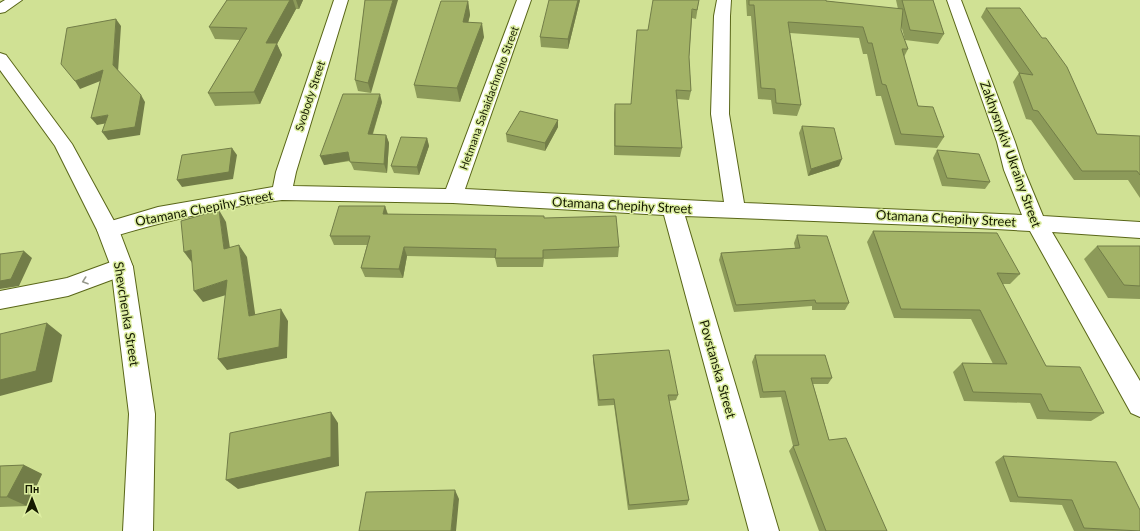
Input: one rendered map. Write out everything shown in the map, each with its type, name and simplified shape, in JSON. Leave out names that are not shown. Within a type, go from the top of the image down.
[{"type":"street","points":[[0,9],[15,0]]},
{"type":"street","name":"Svobody Street","points":[[282,193],[286,172],[341,0]]},
{"type":"street","name":"Hetmana Sahaidachnoho Street","points":[[453,196],[524,0]]},
{"type":"street","points":[[724,0],[722,16],[720,114],[734,209]]},
{"type":"street","name":"Zakhysnykiv Ukrainy Street","points":[[954,0],[1006,142],[1014,170],[1035,222],[1140,405]]},
{"type":"street","name":"Shevchenka Street","points":[[0,58],[64,144],[108,230],[122,267],[142,414],[138,531]]},
{"type":"street","name":"Otamana Chepihy Street","points":[[108,230],[158,215],[256,196],[282,193],[453,196],[672,208],[734,209],[1035,222],[1140,230]]},
{"type":"street","name":"Povstanska Street","points":[[672,208],[764,531]]},
{"type":"street","points":[[0,300],[68,287],[122,267]]},
{"type":"building","points":[[227,0],[290,0],[266,43],[277,43],[254,92],[208,93],[247,28],[209,27]]},
{"type":"building","points":[[365,0],[393,0],[368,83],[355,80]]},
{"type":"building","points":[[549,0],[578,0],[568,39],[540,37]]},
{"type":"building","points":[[653,0],[699,0],[697,10],[692,9],[689,57],[691,91],[676,90],[682,148],[615,146],[615,104],[631,104],[637,30],[648,30]]},
{"type":"building","points":[[749,0],[826,0],[903,9],[901,30],[908,49],[902,49],[918,106],[933,107],[944,137],[901,134],[886,85],[882,84],[872,43],[868,43],[863,27],[788,22],[801,105],[776,103],[775,89],[761,88],[754,5],[749,5]]},
{"type":"building","points":[[902,0],[933,0],[944,34],[910,30]]},
{"type":"building","points":[[441,1],[468,1],[463,22],[482,23],[457,88],[414,85]]},
{"type":"building","points":[[986,8],[1020,8],[1042,38],[1046,38],[1067,67],[1097,134],[1140,136],[1140,175],[1137,171],[1082,171],[1038,111],[1033,110],[1019,73],[1033,75]]},
{"type":"building","points":[[116,19],[113,65],[141,95],[135,127],[102,132],[108,115],[91,118],[103,70],[75,81],[61,64],[67,28]]},
{"type":"building","points":[[343,94],[380,94],[368,134],[386,135],[384,164],[350,162],[348,152],[320,156]]},
{"type":"building","points":[[520,111],[558,120],[545,143],[506,134]]},
{"type":"building","points":[[802,126],[834,128],[842,159],[811,169]]},
{"type":"building","points":[[401,137],[427,138],[417,167],[391,166]]},
{"type":"building","points":[[232,148],[229,172],[177,180],[182,155]]},
{"type":"building","points":[[937,150],[979,154],[990,182],[947,178]]},
{"type":"building","points":[[339,206],[385,206],[383,214],[544,216],[544,218],[616,216],[619,247],[543,250],[543,258],[495,258],[496,249],[404,247],[399,269],[361,268],[370,236],[330,236]]},
{"type":"building","points":[[219,210],[224,249],[239,245],[249,316],[281,309],[279,347],[218,359],[227,280],[194,291],[191,250],[184,252],[181,221]]},
{"type":"building","points":[[873,231],[997,233],[1020,274],[997,273],[1046,366],[1080,367],[1104,413],[1049,411],[1041,394],[973,392],[962,363],[1007,364],[980,310],[901,309]]},
{"type":"building","points":[[797,235],[827,236],[849,303],[816,303],[815,300],[736,305],[721,253],[800,248]]},
{"type":"building","points":[[1097,246],[1140,246],[1140,286],[1124,285]]},
{"type":"building","points":[[24,251],[11,279],[0,281],[0,254]]},
{"type":"building","points":[[47,323],[36,371],[0,380],[0,334]]},
{"type":"building","points":[[669,350],[678,395],[668,395],[689,500],[629,505],[614,399],[599,400],[593,355]]},
{"type":"building","points":[[755,355],[825,355],[832,378],[811,378],[829,440],[846,438],[887,531],[826,531],[793,446],[799,445],[785,391],[763,392]]},
{"type":"building","points":[[331,412],[331,457],[226,480],[230,433]]},
{"type":"building","points":[[1003,456],[1116,462],[1140,510],[1140,531],[1084,528],[1072,500],[1018,497]]},
{"type":"building","points":[[24,465],[7,497],[0,497],[0,466]]},
{"type":"building","points":[[455,490],[451,531],[359,531],[366,492]]}]
